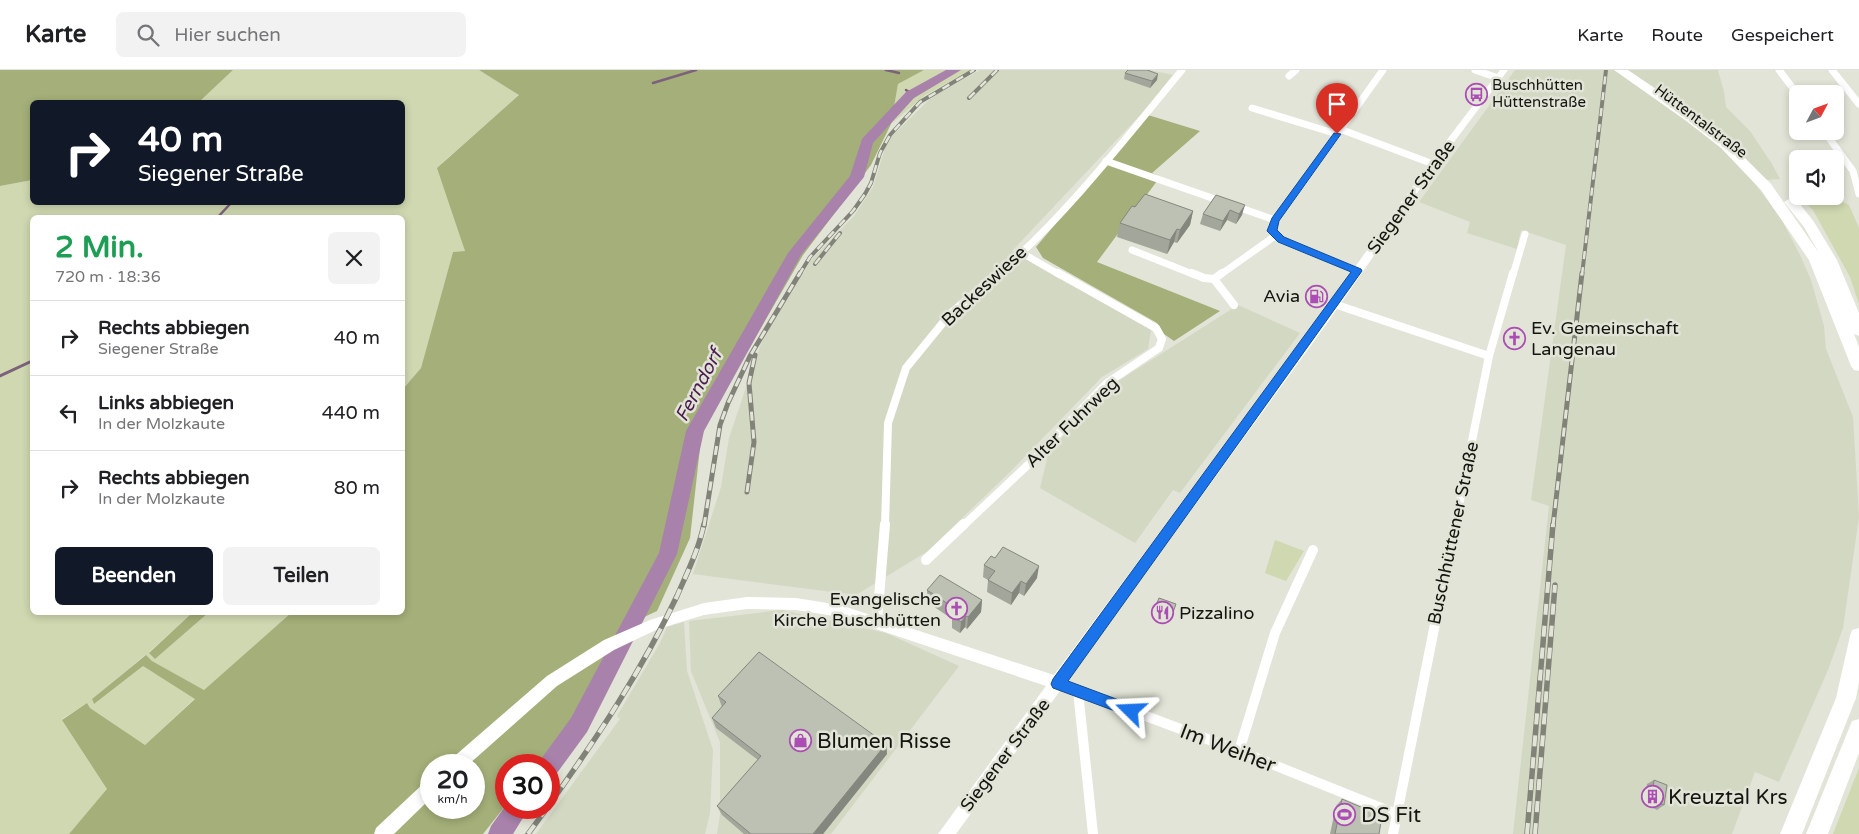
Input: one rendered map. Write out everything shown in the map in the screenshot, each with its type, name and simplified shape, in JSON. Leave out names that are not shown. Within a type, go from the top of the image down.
[{"type":"highway","name":"Hüttentalstraße","points":[[1620,70],[1725,145],[1773,187],[1816,258],[1859,366]]},
{"type":"highway","name":"Hüttentalstraße","points":[[1630,70],[1732,141],[1809,225],[1830,260],[1859,331]]},
{"type":"highway","points":[[1791,834],[1846,698],[1859,636]]},
{"type":"highway","points":[[1817,834],[1859,728]]},
{"type":"main road","name":"Siegener Straße","points":[[946,834],[1058,684],[1334,304],[1433,164],[1501,74]]},
{"type":"main road","points":[[469,754],[552,682],[609,645],[655,624],[704,609],[747,603],[796,604],[840,610],[1058,684]]},
{"type":"main road","points":[[382,834],[420,798]]},
{"type":"street","name":"Backeswiese","points":[[877,622],[884,541],[888,423],[906,368],[950,314],[1022,253],[1106,160],[1182,70]]},
{"type":"street","points":[[1289,76],[1296,70]]},
{"type":"street","points":[[1357,271],[1275,236],[1271,229],[1275,220],[1383,70]]},
{"type":"street","points":[[1475,70],[1501,74]]},
{"type":"street","points":[[1778,70],[1790,85]]},
{"type":"street","points":[[1832,70],[1859,104]]},
{"type":"street","points":[[1252,108],[1338,131],[1433,164]]},
{"type":"street","points":[[1831,140],[1853,171],[1859,194]]},
{"type":"street","points":[[1106,160],[1275,220]]},
{"type":"street","name":"Buschhüttener Straße","points":[[1393,834],[1489,356],[1526,234]]},
{"type":"street","points":[[1132,250],[1204,278],[1214,279],[1275,236]]},
{"type":"street","name":"Alter Fuhrweg","points":[[926,560],[1031,462],[1107,383],[1154,352],[1162,339],[1156,328],[1022,253]]},
{"type":"street","points":[[1214,279],[1234,305]]},
{"type":"street","points":[[1334,304],[1489,356]]},
{"type":"street","points":[[1239,751],[1274,632],[1313,550]]},
{"type":"street","name":"Im Weiher","points":[[1058,684],[1239,751],[1396,814]]},
{"type":"street","points":[[1078,691],[1093,834]]},
{"type":"shaded area","points":[[980,70],[1149,70],[1173,75],[1142,113],[1012,251],[1151,330],[1148,349],[1102,377],[1010,472],[928,551],[856,595],[693,574],[721,487],[729,438],[760,346],[772,323],[811,260],[854,216],[873,187],[886,145],[892,136],[933,96]]},
{"type":"shaded area","points":[[1515,70],[1718,70],[1726,107],[1750,131],[1780,179],[1753,181],[1782,220],[1811,280],[1824,326],[1826,349],[1853,417],[1859,517],[1843,628],[1828,670],[1779,782],[1755,772],[1732,834],[1513,834],[1549,506],[1531,500],[1566,245],[1521,230],[1517,249],[1467,233],[1470,222],[1419,202]]},
{"type":"shaded area","points":[[1238,305],[1300,333],[1180,493],[1173,490],[1135,543],[1040,488],[1049,451],[1112,385]]},
{"type":"shaded area","points":[[782,610],[886,633],[959,666],[831,834],[717,834],[720,815],[720,742],[691,671],[689,621]]},
{"type":"shaded area","points":[[684,622],[687,671],[713,750],[710,813],[705,834],[536,834],[547,819],[560,819],[560,801],[620,719],[617,716],[660,643],[667,627]]},
{"type":"green space","points":[[0,70],[233,70],[201,100],[30,100],[30,180],[0,186]]},
{"type":"green space","points":[[233,70],[479,70],[519,95],[442,163],[465,251],[453,252],[421,368],[405,387],[405,215],[30,215],[30,615],[190,615],[149,652],[155,659],[206,615],[289,615],[204,690],[152,661],[145,655],[92,699],[94,704],[143,666],[195,698],[145,745],[90,708],[87,703],[62,719],[108,789],[69,834],[0,834],[0,186],[30,180],[30,205],[405,205],[405,100],[201,100]]},
{"type":"green space","points":[[479,70],[924,70],[898,84],[891,124],[871,165],[803,255],[702,430],[690,538],[657,611],[627,625],[570,725],[547,754],[495,754],[495,819],[483,834],[69,834],[107,789],[62,720],[87,703],[90,708],[145,745],[195,699],[143,666],[94,704],[92,699],[146,655],[152,661],[204,690],[289,615],[405,615],[405,387],[421,368],[453,252],[465,251],[437,168],[519,95]]},
{"type":"green space","points":[[924,70],[970,70],[924,96],[891,124],[898,84]]},
{"type":"green space","points":[[1148,115],[1200,131],[1152,173],[1160,177],[1097,262],[1220,311],[1174,341],[1164,334],[1157,323],[1043,258],[1036,247]]},
{"type":"green space","points":[[1844,203],[1849,205],[1859,228],[1859,304],[1850,277],[1813,210],[1808,205],[1844,205]]},
{"type":"green space","points":[[1275,540],[1304,551],[1286,581],[1265,573]]},
{"type":"green space","points":[[190,615],[206,615],[155,659],[149,653]]},
{"type":"green space","points":[[1859,768],[1859,834],[1833,834]]},
{"type":"building","points":[[1128,70],[1147,70],[1158,74],[1152,81],[1125,73]]},
{"type":"building","points":[[1145,194],[1193,211],[1180,230],[1177,229],[1170,240],[1120,223],[1132,206],[1135,207]]},
{"type":"building","points":[[1216,195],[1245,205],[1239,214],[1230,210],[1223,221],[1203,214]]},
{"type":"building","points":[[1003,547],[1039,566],[1026,584],[1021,581],[1012,593],[988,580],[995,571],[984,565],[991,556],[995,558]]},
{"type":"building","points":[[940,575],[982,600],[968,617],[966,616],[961,622],[952,616],[957,610],[927,590]]},
{"type":"building","points":[[1159,598],[1176,604],[1172,615],[1155,608]]},
{"type":"building","name":"Blumen Risse","points":[[759,652],[886,744],[813,834],[751,834],[717,806],[761,756],[712,718],[726,702],[718,696]]},
{"type":"building","points":[[1654,780],[1667,785],[1664,805],[1652,799]]},
{"type":"building","name":"DS Fit","points":[[1342,799],[1382,816],[1379,834],[1335,834]]},
{"type":"waterway","points":[[653,83],[696,70]]},
{"type":"waterway","points":[[886,70],[899,73]]},
{"type":"waterway","name":"Ferndorf","points":[[558,754],[579,725],[668,554],[695,431],[795,253],[857,177],[867,142],[910,95],[955,70]]},
{"type":"waterway","name":"Ferndorf","points":[[906,90],[912,94]]},
{"type":"waterway","points":[[220,215],[229,205]]},
{"type":"waterway","points":[[0,376],[30,362]]},
{"type":"waterway","name":"Ferndorf","points":[[499,834],[510,819]]},
{"type":"railway","points":[[799,275],[810,257],[853,211],[865,194],[871,183],[880,153],[890,135],[920,102],[974,70]]},
{"type":"railway","points":[[969,98],[997,70]]},
{"type":"railway","points":[[1582,275],[1606,70]]},
{"type":"railway","points":[[815,264],[840,233]]},
{"type":"railway","points":[[704,526],[720,425],[728,403],[750,356],[800,273]]},
{"type":"railway","points":[[1553,526],[1582,273]]},
{"type":"railway","points":[[747,492],[754,442],[749,383],[755,355]]},
{"type":"railway","points":[[560,789],[601,729],[649,650],[689,570],[704,524]]},
{"type":"railway","points":[[1527,834],[1553,524]]},
{"type":"railway","points":[[1535,834],[1555,585]]},
{"type":"railway","points":[[528,834],[539,819]]},
{"type":"place","name":"Buschhütten Hüttenstraße","points":[[1476,94]]},
{"type":"place","name":"Avia","points":[[1316,296]]},
{"type":"place","name":"Ev. Gemeinschaft Langenau","points":[[1515,338]]},
{"type":"place","name":"Evangelische Kirche Buschhütten","points":[[957,609]]},
{"type":"place","name":"Pizzalino","points":[[1163,613]]},
{"type":"place","name":"Blumen Risse","points":[[801,741]]},
{"type":"place","name":"Kreuztal Krs","points":[[1652,797]]},
{"type":"place","name":"DS Fit","points":[[1345,815]]},
{"type":"route","points":[[1131,711],[1058,684],[1357,271],[1281,240],[1272,231],[1275,220],[1337,134]]}]
